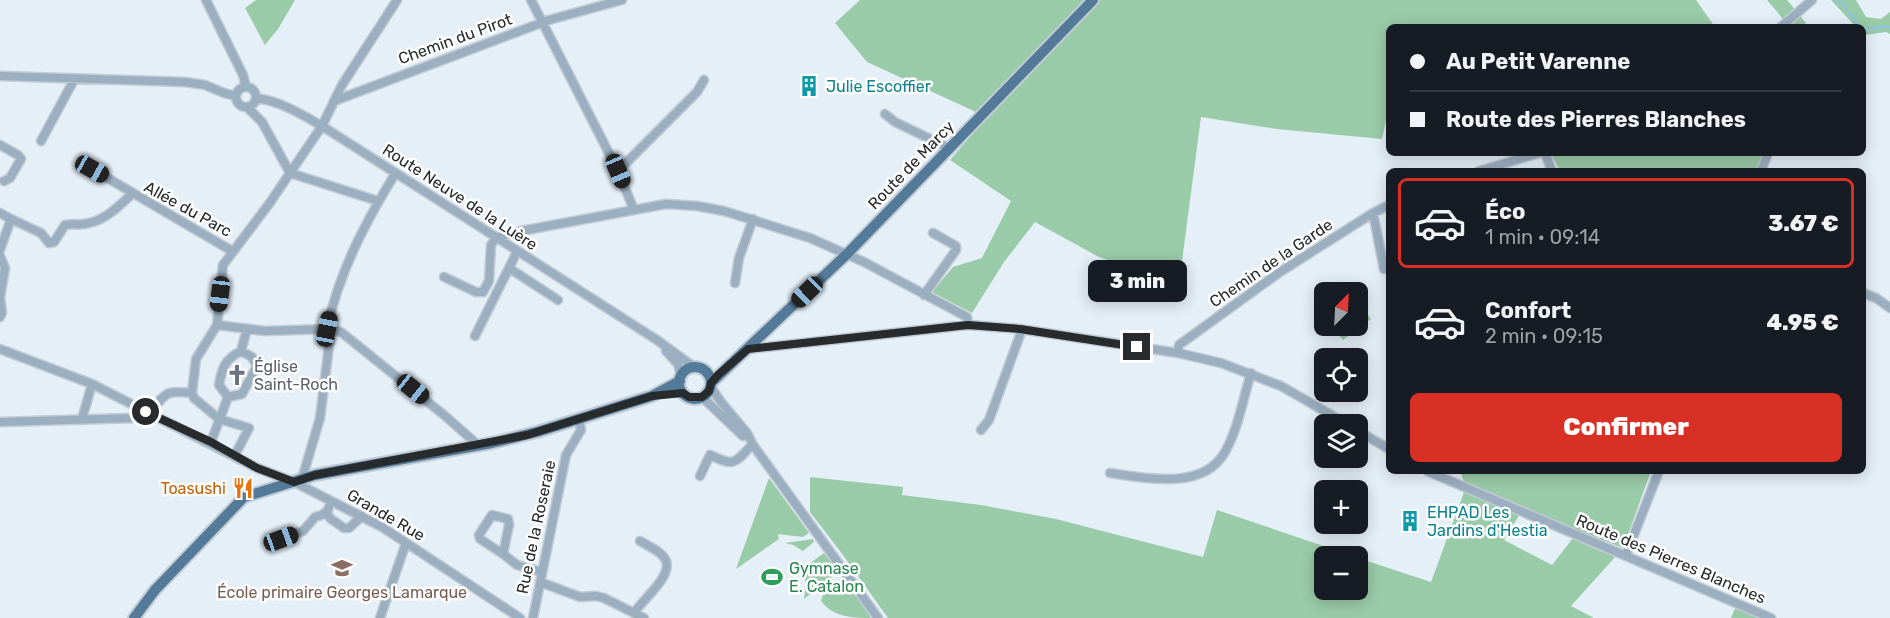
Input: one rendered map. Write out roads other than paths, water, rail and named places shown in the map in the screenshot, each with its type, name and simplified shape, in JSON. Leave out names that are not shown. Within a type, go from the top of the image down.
[{"type":"main road","name":"Route de Marcy","points":[[711,385],[847,254],[1093,0]]},
{"type":"main road","name":"Route de Marcy","points":[[698,368],[725,362],[748,349]]},
{"type":"main road","points":[[135,618],[155,590],[244,497],[527,435],[652,396],[683,393],[689,397],[702,397],[711,385],[710,377],[698,368],[684,372],[680,379],[652,396]]},
{"type":"main road","points":[[680,379],[683,393]]},
{"type":"street","points":[[206,0],[243,75],[246,87],[254,92],[256,98],[254,104],[247,107]]},
{"type":"street","points":[[235,455],[249,428],[219,419],[194,398],[192,393],[196,359],[217,325],[223,265],[269,204],[322,126],[342,85],[397,0]]},
{"type":"street","points":[[531,0],[618,171],[634,210]]},
{"type":"street","name":"Chemin du Pirot","points":[[334,101],[542,23],[622,0]]},
{"type":"street","points":[[1784,24],[1812,0]]},
{"type":"street","points":[[0,76],[200,84],[236,96]]},
{"type":"street","points":[[41,141],[74,80]]},
{"type":"street","points":[[618,171],[697,92],[704,80]]},
{"type":"street","points":[[246,87],[239,90],[236,96],[239,104],[247,107],[262,122],[290,172],[378,201]]},
{"type":"street","name":"Route Neuve de la Luère","points":[[256,98],[267,99],[286,106],[322,126],[672,349],[698,368]]},
{"type":"street","points":[[885,114],[895,122],[949,148]]},
{"type":"street","points":[[0,145],[21,159],[10,178],[1,184]]},
{"type":"street","points":[[1489,168],[1529,156]]},
{"type":"street","points":[[92,169],[134,193]]},
{"type":"street","points":[[301,483],[320,418],[329,329],[337,286],[378,201],[395,174]]},
{"type":"street","name":"Allée du Parc","points":[[11,219],[41,233],[49,243],[54,242],[65,225],[89,224],[100,219],[134,193],[232,251]]},
{"type":"street","points":[[444,277],[476,292],[483,292],[489,281],[491,245],[496,238],[521,231],[666,204],[697,206],[753,219],[810,238],[847,254],[967,318],[968,325]]},
{"type":"street","name":"Chemin de la Garde","points":[[1178,354],[1179,345],[1271,279],[1386,206]]},
{"type":"street","points":[[0,213],[11,219],[0,250]]},
{"type":"street","points":[[1373,213],[1384,269]]},
{"type":"street","points":[[735,283],[739,258],[753,219]]},
{"type":"street","points":[[924,295],[956,250],[956,246],[933,233]]},
{"type":"street","points":[[475,336],[517,252]]},
{"type":"street","points":[[0,256],[5,268],[0,298],[2,312],[0,317]]},
{"type":"street","points":[[509,268],[558,300]]},
{"type":"street","points":[[1866,294],[1890,308]]},
{"type":"street","points":[[217,325],[265,331],[329,329],[340,332],[351,338],[478,445]]},
{"type":"street","points":[[748,349],[968,325],[1020,329],[1221,363],[1281,386],[1330,414]]},
{"type":"street","points":[[228,397],[219,385],[223,367],[230,357],[241,351],[247,329]]},
{"type":"street","points":[[981,430],[989,420],[1020,335],[1020,329]]},
{"type":"street","name":"Route Neuve de la Luère","points":[[643,332],[673,357],[678,364],[680,379]]},
{"type":"street","name":"Grande Rue","points":[[0,349],[92,384],[211,442],[257,468],[301,483],[406,543],[519,618]]},
{"type":"street","points":[[228,397],[242,394],[257,366],[252,357],[241,351]]},
{"type":"street","points":[[1110,473],[1150,478],[1178,478],[1197,475],[1211,467],[1225,453],[1251,373]]},
{"type":"street","points":[[82,419],[92,384]]},
{"type":"street","points":[[700,476],[710,455],[729,464],[736,462],[749,444],[747,433],[721,402],[711,385]]},
{"type":"street","points":[[0,422],[134,418],[148,413],[172,391],[192,393]]},
{"type":"street","points":[[211,442],[228,397]]},
{"type":"street","points":[[702,397],[749,444],[878,618]]},
{"type":"street","name":"Rue de la Roseraie","points":[[519,618],[534,614],[566,455],[582,430],[579,419]]},
{"type":"street","points":[[1368,437],[1386,448]]},
{"type":"street","name":"Route des Pierres Blanches","points":[[1433,474],[1771,618]]},
{"type":"street","points":[[1626,555],[1658,474]]},
{"type":"street","points":[[330,500],[327,514],[344,528],[349,528],[362,516]]},
{"type":"street","points":[[269,543],[303,531],[315,518],[328,510]]},
{"type":"street","points":[[503,554],[509,525],[508,519],[492,515],[479,535],[480,539],[517,565],[542,572]]},
{"type":"street","points":[[634,613],[664,578],[667,562],[661,554],[640,541]]},
{"type":"street","points":[[380,618],[406,543]]},
{"type":"street","points":[[540,582],[580,597],[604,598],[644,618]]},
{"type":"waterway","points":[[1837,0],[1845,6],[1857,24]]},
{"type":"waterway","points":[[1866,29],[1885,26],[1890,28]]},
{"type":"place","name":"Julie Escoffier","points":[[809,86]]},
{"type":"place","name":"Église Saint-Roch","points":[[237,375]]},
{"type":"place","name":"Toasushi","points":[[243,488]]},
{"type":"place","name":"EHPAD Les Jardins d'Hestia","points":[[1410,521]]},
{"type":"place","name":"École primaire Georges Lamarque","points":[[342,568]]},
{"type":"place","name":"Gymnase E. Catalon","points":[[772,577]]}]
